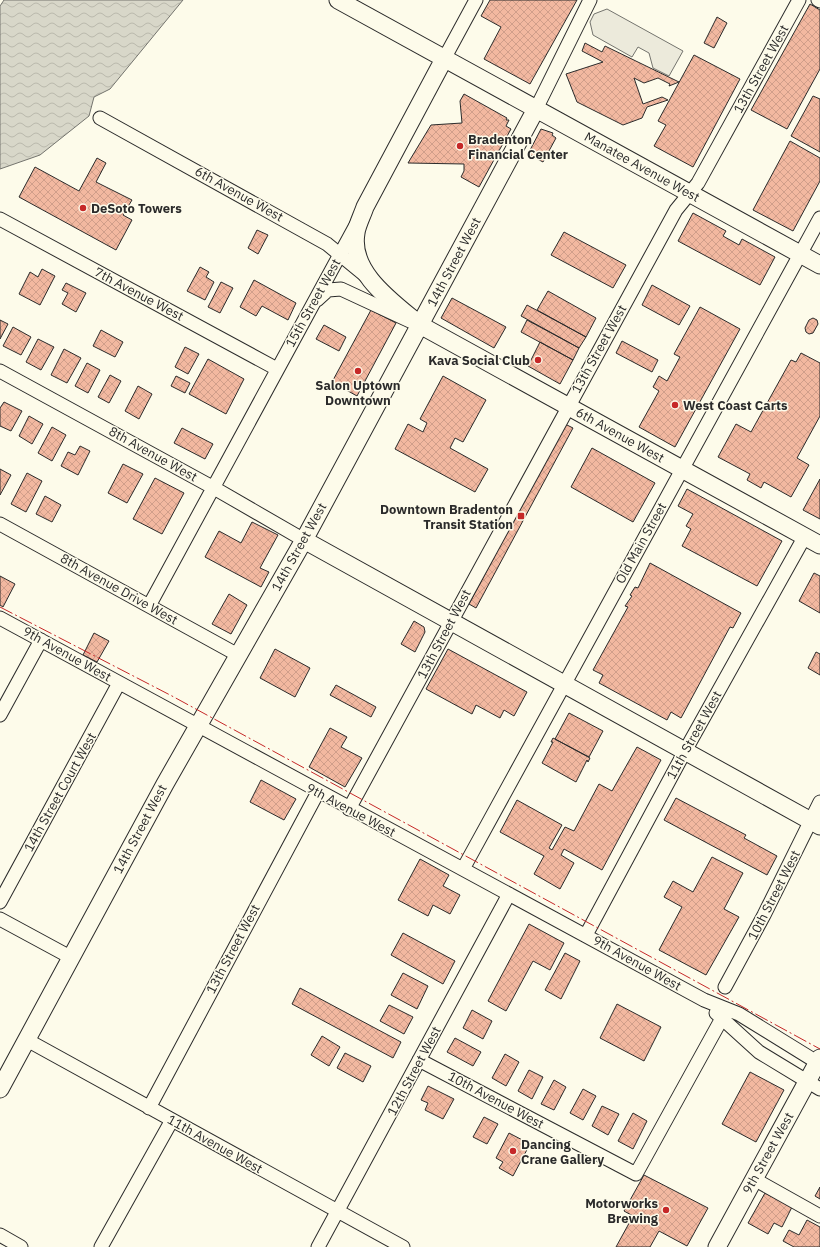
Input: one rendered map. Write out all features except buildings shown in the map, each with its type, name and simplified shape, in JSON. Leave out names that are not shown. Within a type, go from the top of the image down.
[{"type":"main road","name":"Manatee Avenue West","points":[[338,0],[820,265]]},
{"type":"main road","name":"15th Street West","points":[[365,207],[444,59]]},
{"type":"main road","name":"14th Street West","points":[[0,1089],[155,802],[304,540],[536,109]]},
{"type":"main road","name":"6th Avenue West","points":[[365,207],[356,231],[355,245],[360,263],[372,281],[392,302],[420,325],[820,544]]},
{"type":"main road","points":[[304,540],[815,824]]},
{"type":"main road","name":"9th Street West","points":[[717,1247],[754,1179],[814,1085],[819,1062]]},
{"type":"street","name":"15th Street West","points":[[444,59],[476,0]]},
{"type":"street","name":"14th Street West","points":[[536,109],[590,0]]},
{"type":"street","name":"13th Street West","points":[[350,809],[450,621],[676,210],[698,183],[799,0]]},
{"type":"street","name":"6th Avenue West","points":[[100,118],[273,212],[327,244],[372,281]]},
{"type":"street","name":"15th Street West","points":[[150,606],[365,207]]},
{"type":"street","name":"Old Main Street","points":[[463,870],[820,218]]},
{"type":"street","name":"7th Avenue West","points":[[0,219],[277,369]]},
{"type":"street","name":"6th Avenue West","points":[[311,305],[328,290],[341,289],[352,293],[388,312],[420,325]]},
{"type":"street","name":"8th Avenue West","points":[[0,371],[214,488],[304,540]]},
{"type":"street","name":"8th Avenue Drive West","points":[[0,524],[238,655]]},
{"type":"street","name":"11th Street West","points":[[586,935],[685,751],[804,536]]},
{"type":"street","name":"9th Avenue West","points":[[0,618],[318,792],[586,935],[704,1000]]},
{"type":"street","points":[[0,715],[41,640]]},
{"type":"street","name":"14th Street Court West","points":[[0,902],[119,683]]},
{"type":"street","name":"13th Street West","points":[[149,1108],[318,792]]},
{"type":"street","name":"10th Street West","points":[[725,987],[815,824],[820,802]]},
{"type":"street","name":"12th Street West","points":[[318,1247],[509,894]]},
{"type":"street","points":[[0,919],[72,958]]},
{"type":"street","points":[[704,1000],[739,1014],[819,1062]]},
{"type":"street","points":[[704,1000],[721,1020],[759,1052],[814,1085]]},
{"type":"street","points":[[719,1006],[721,1020]]},
{"type":"street","name":"10th Avenue West","points":[[419,1060],[636,1174],[721,1020]]},
{"type":"street","name":"11th Avenue West","points":[[27,1040],[403,1247]]},
{"type":"street","points":[[101,1247],[172,1120]]},
{"type":"street","points":[[754,1179],[820,1216]]},
{"type":"street","points":[[0,1234],[21,1247]]},
{"type":"shaded area","points":[[607,9],[683,51],[669,76],[653,68],[649,53],[638,47],[632,57],[593,35],[590,22],[594,14]]},
{"type":"water","points":[[4,0],[183,0],[110,89],[94,97],[89,116],[40,155],[0,169],[0,6]]},
{"type":"power","points":[[0,607],[172,696],[820,1049]]},
{"type":"place","name":"Bradenton Financial Center","points":[[460,146]]},
{"type":"place","name":"DeSoto Towers","points":[[83,208]]},
{"type":"place","name":"Kava Social Club","points":[[538,360]]},
{"type":"place","name":"Salon Uptown Downtown","points":[[358,371]]},
{"type":"place","name":"West Coast Carts","points":[[675,405]]},
{"type":"place","name":"Downtown Bradenton Transit Station","points":[[521,516]]},
{"type":"place","name":"Dancing Crane Gallery","points":[[513,1151]]},
{"type":"place","name":"Motorworks Brewing","points":[[666,1210]]}]
